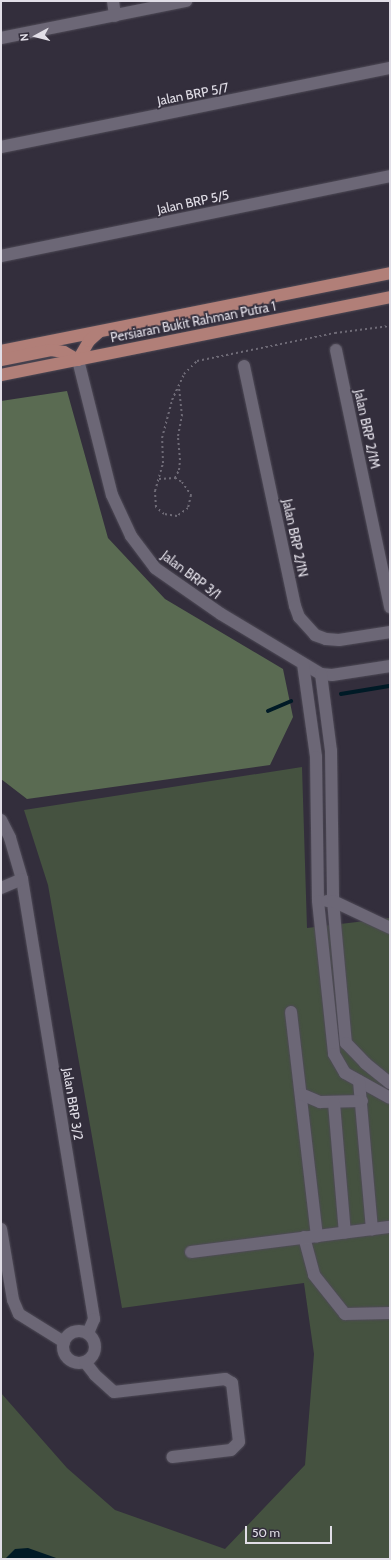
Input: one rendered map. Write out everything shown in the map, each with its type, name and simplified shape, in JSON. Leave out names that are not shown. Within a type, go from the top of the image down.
[{"type":"main road","name":"Persiaran Bukit Rahman Putra 1","points":[[1,351],[390,274]]},
{"type":"main road","name":"Persiaran Bukit Rahman Putra 1","points":[[1,375],[390,297]]},
{"type":"main road","points":[[1,360],[51,350],[64,352],[78,360],[89,341],[100,332]]},
{"type":"street","points":[[112,1],[115,16]]},
{"type":"street","points":[[1,38],[186,1]]},
{"type":"street","name":"Jalan BRP 5/7","points":[[1,147],[390,68]]},
{"type":"street","name":"Jalan BRP 5/5","points":[[1,256],[390,176]]},
{"type":"street","name":"Jalan BRP 2/1M","points":[[336,350],[390,607]]},
{"type":"street","name":"Jalan BRP 3/1","points":[[78,360],[112,495],[131,536],[155,568],[221,614],[321,674]]},
{"type":"street","name":"Jalan BRP 2/1N","points":[[244,366],[295,606],[299,617],[315,635],[326,640],[339,640],[390,632]]},
{"type":"street","points":[[303,664],[316,756],[318,901],[334,1054],[345,1073],[390,1098]]},
{"type":"street","points":[[390,666],[332,675],[321,674],[331,751],[333,901],[346,1043],[364,1063],[390,1083]]},
{"type":"street","name":"Jalan BRP 3/2","points":[[1,820],[10,838],[22,879],[94,1319],[88,1333]]},
{"type":"street","points":[[1,888],[22,879]]},
{"type":"street","points":[[318,901],[333,901],[390,928]]},
{"type":"street","points":[[291,1012],[317,1236]]},
{"type":"street","points":[[359,1081],[362,1101],[372,1229]]},
{"type":"street","points":[[300,1094],[320,1102],[334,1103],[362,1101]]},
{"type":"street","points":[[334,1103],[345,1233]]},
{"type":"street","points":[[191,1252],[390,1227]]},
{"type":"street","points":[[1,1229],[13,1300],[19,1314],[64,1342],[67,1356],[75,1362],[85,1362],[93,1355],[95,1346],[88,1333],[80,1331],[72,1332],[64,1342]]},
{"type":"street","points":[[304,1237],[314,1275],[346,1314],[390,1313]]},
{"type":"street","points":[[85,1362],[95,1375],[114,1392],[225,1379],[232,1383],[239,1442],[231,1450],[172,1457]]},
{"type":"path","points":[[174,478],[179,470],[180,460],[178,436],[182,416],[179,384]]},
{"type":"path","points":[[174,478],[182,482],[191,495],[188,508],[177,516],[164,514],[156,507],[154,491],[159,479],[174,478]]},
{"type":"green space","points":[[67,391],[108,538],[165,599],[283,669],[293,717],[270,765],[27,799],[1,779],[1,401]]},
{"type":"green space","points":[[302,767],[307,928],[390,918],[390,1559],[1,1559],[1,1393],[67,1468],[115,1510],[225,1549],[305,1465],[314,1354],[304,1283],[122,1308],[48,885],[24,810]]},
{"type":"water","points":[[28,1548],[59,1559],[5,1559],[15,1549]]},
{"type":"waterway","points":[[341,694],[390,686]]},
{"type":"waterway","points":[[268,711],[291,701]]}]
